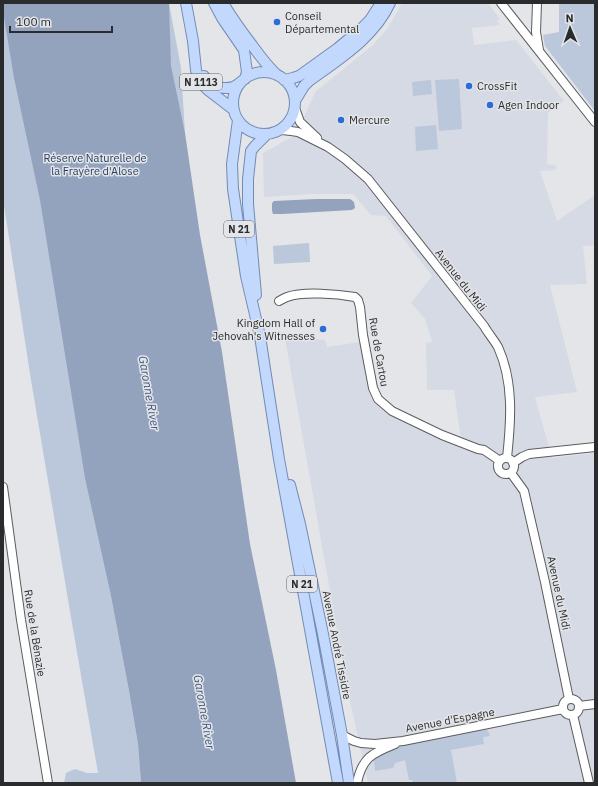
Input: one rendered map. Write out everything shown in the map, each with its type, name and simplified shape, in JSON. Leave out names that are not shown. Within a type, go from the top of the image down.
[{"type":"main road","name":"N 1113","points":[[186,3],[198,78],[208,90],[234,110]]},
{"type":"main road","points":[[214,3],[222,18],[244,50],[248,72],[236,90],[234,110],[238,120],[244,126],[251,131],[266,135],[282,130],[289,123],[295,104],[304,86],[368,35],[379,22],[390,3]]},
{"type":"main road","points":[[223,3],[230,16],[268,67],[292,88],[295,104]]},
{"type":"main road","points":[[243,80],[252,74],[260,72],[268,72],[280,77],[293,78],[299,76],[338,48],[361,29],[370,20],[381,3]]},
{"type":"main road","name":"N 1113","points":[[193,41],[201,70],[205,79],[210,84],[217,87],[227,88],[234,87],[243,80]]},
{"type":"main road","name":"Avenue André Tissidre","points":[[238,120],[233,157],[233,189],[246,276],[260,336]]},
{"type":"main road","name":"Avenue André Tissidre","points":[[266,135],[251,151],[248,179],[248,204],[260,336],[279,459],[338,783]]},
{"type":"main road","name":"Avenue André Tissidre","points":[[273,419],[300,524],[323,634],[342,735],[349,783]]},
{"type":"street","points":[[501,3],[595,122]]},
{"type":"street","points":[[537,3],[536,32],[539,51]]},
{"type":"street","name":"Avenue du Midi","points":[[295,104],[300,122],[328,147]]},
{"type":"street","name":"Avenue du Midi","points":[[282,130],[298,132],[328,147],[346,159],[370,182],[484,326],[497,346],[506,369],[511,413],[507,460]]},
{"type":"street","name":"Rue de Cartou","points":[[279,301],[286,297],[298,294],[325,294],[355,297],[358,300],[360,307],[363,335],[373,388],[378,399],[392,411],[442,435],[507,460]]},
{"type":"street","points":[[507,460],[514,465],[514,469],[510,473],[505,474],[500,472],[498,465],[507,460],[529,454],[595,447]]},
{"type":"street","name":"Avenue du Midi","points":[[510,473],[524,491],[547,589],[569,699]]},
{"type":"street","name":"Rue de la Bénazie","points":[[3,487],[21,620],[48,783]]},
{"type":"street","points":[[569,699],[575,700],[578,706],[577,712],[573,714],[566,713],[563,709],[564,702],[569,699]]},
{"type":"street","points":[[578,706],[595,704]]},
{"type":"street","name":"Avenue d'Espagne","points":[[342,735],[354,742],[361,743],[375,744],[403,741],[563,709]]},
{"type":"street","points":[[573,714],[589,783]]},
{"type":"street","points":[[357,783],[362,766],[370,756],[378,751],[403,741]]},
{"type":"shaded area","points":[[402,3],[488,3],[500,19],[497,21],[500,25],[472,28],[474,45],[516,40],[564,101],[548,113],[547,164],[556,166],[556,170],[540,171],[557,221],[595,195],[595,245],[583,246],[587,284],[550,285],[577,392],[535,397],[552,458],[595,453],[595,783],[368,783],[348,692],[285,338],[293,337],[325,340],[327,347],[360,342],[367,385],[371,398],[380,408],[394,417],[462,447],[454,390],[427,390],[426,343],[432,342],[425,319],[411,303],[432,276],[386,216],[371,215],[353,194],[312,194],[264,197],[263,153],[292,137],[304,117],[315,92],[372,46],[388,28]]},
{"type":"green space","name":"Réserve Naturelle de la Frayère d'Alose","points":[[3,3],[169,3],[181,68],[185,133],[110,591],[138,744],[141,783],[64,783],[66,773],[75,769],[87,773],[98,773],[31,380],[3,199]]},
{"type":"green space","points":[[559,3],[595,3],[595,111],[545,46],[543,35],[559,32]]},
{"type":"green space","points":[[459,79],[462,129],[439,131],[435,80]]},
{"type":"green space","points":[[431,80],[432,94],[413,96],[412,82]]},
{"type":"green space","points":[[436,125],[438,149],[416,151],[415,127]]},
{"type":"green space","points":[[309,243],[310,262],[274,264],[273,246]]},
{"type":"green space","points":[[486,728],[490,736],[483,737],[484,744],[451,750],[457,783],[413,783],[412,780],[409,780],[405,760],[395,763],[393,768],[375,771],[374,760],[381,753],[399,746]]},
{"type":"water","name":"Garonne River","points":[[3,3],[169,3],[171,66],[185,133],[200,235],[222,352],[250,544],[276,670],[296,783],[141,783],[138,744],[129,691],[110,591],[85,478],[40,200],[14,78]]},
{"type":"water","points":[[350,199],[354,202],[355,208],[352,210],[282,214],[273,214],[272,211],[272,203],[274,201]]},
{"type":"place","name":"Conseil Départemental","points":[[277,22]]},
{"type":"place","name":"CrossFit","points":[[469,86]]},
{"type":"place","name":"Agen Indoor","points":[[490,105]]},
{"type":"place","name":"Mercure","points":[[341,120]]},
{"type":"place","name":"Kingdom Hall of Jehovah's Witnesses","points":[[323,329]]}]
